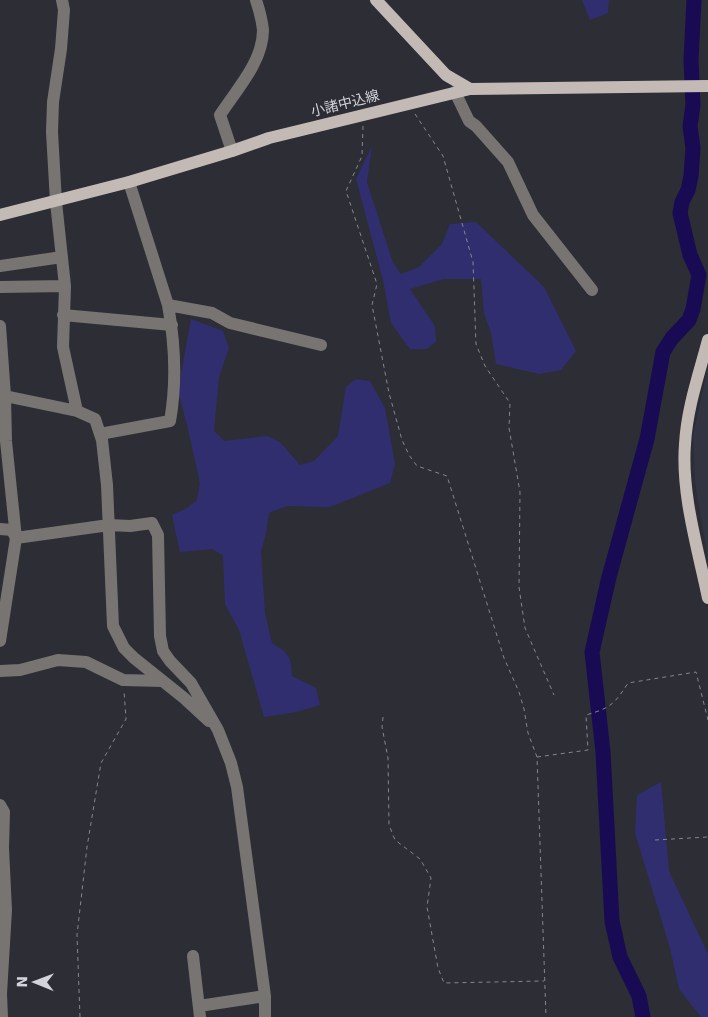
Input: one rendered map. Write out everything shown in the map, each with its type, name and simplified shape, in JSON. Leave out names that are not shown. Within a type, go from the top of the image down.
[{"type":"main road","points":[[376,0],[446,74],[470,89]]},
{"type":"main road","name":"小諸中込線","points":[[0,215],[129,182],[269,138],[470,89],[603,86],[704,87]]},
{"type":"main road","points":[[708,340],[690,406],[684,464],[690,509],[708,598]]},
{"type":"street","points":[[62,0],[64,10],[61,49],[53,102],[52,132],[56,202],[65,286],[63,348],[77,411]]},
{"type":"street","points":[[232,151],[220,115],[239,89],[261,48],[263,29],[258,1]]},
{"type":"street","points":[[455,92],[468,121],[476,126],[508,162],[533,215],[592,290]]},
{"type":"street","points":[[100,434],[170,421],[174,398],[175,367],[172,325],[168,305],[129,182]]},
{"type":"street","points":[[0,266],[62,257]]},
{"type":"street","points":[[0,287],[65,286]]},
{"type":"street","points":[[168,305],[212,313],[230,323],[321,344]]},
{"type":"street","points":[[63,315],[172,325]]},
{"type":"street","points":[[0,326],[6,441],[16,538],[0,641]]},
{"type":"street","points":[[5,396],[77,411],[94,419],[102,440],[107,485],[113,626],[124,648],[184,698],[218,730]]},
{"type":"street","points":[[16,538],[109,525],[130,526],[152,523],[158,535],[160,636],[163,650],[170,661],[191,683],[218,730],[231,763],[237,787],[264,996],[265,1017]]},
{"type":"street","points":[[0,529],[12,530],[16,538]]},
{"type":"street","points":[[0,671],[20,670],[58,660],[86,662],[123,680],[162,681]]},
{"type":"street","points":[[0,805],[4,812],[3,848],[6,910],[1,994],[2,1017]]},
{"type":"street","points":[[193,956],[200,1011],[264,996]]},
{"type":"path","points":[[409,103],[443,156],[473,262],[476,344],[485,366],[510,403],[509,428],[520,492],[519,587],[525,628],[554,695]]},
{"type":"path","points":[[364,115],[362,156],[346,191],[377,284],[372,305],[389,393],[402,440],[409,455],[417,466],[447,476],[504,658],[519,692],[528,733],[537,757],[546,1017]]},
{"type":"path","points":[[537,757],[588,750],[586,715],[608,708],[622,694],[628,683],[696,672],[708,720]]},
{"type":"path","points":[[80,1017],[77,935],[87,847],[101,763],[126,720],[123,680]]},
{"type":"path","points":[[383,717],[382,727],[388,758],[389,825],[395,840],[420,859],[431,878],[427,906],[438,968],[444,983],[545,981]]},
{"type":"path","points":[[654,840],[708,837]]},
{"type":"shaded area","points":[[582,0],[609,0],[608,13],[590,20]]},
{"type":"shaded area","points":[[372,146],[367,182],[393,263],[401,274],[419,267],[442,244],[450,224],[476,222],[544,287],[576,351],[561,370],[539,374],[496,364],[491,333],[484,313],[481,279],[444,279],[410,289],[435,326],[436,342],[427,349],[410,349],[391,323],[383,280],[356,179]]},
{"type":"shaded area","points":[[191,319],[223,331],[229,348],[219,377],[214,431],[225,441],[267,436],[280,442],[300,465],[314,461],[338,436],[346,387],[356,379],[370,381],[385,408],[395,464],[390,483],[330,507],[287,506],[269,513],[261,551],[265,613],[272,643],[290,659],[292,676],[316,688],[320,705],[296,712],[264,717],[239,630],[225,604],[223,556],[213,549],[180,552],[172,515],[187,508],[197,500],[200,483],[178,391]]},
{"type":"shaded area","points":[[708,366],[708,559],[695,482],[693,436]]},
{"type":"shaded area","points":[[661,782],[669,871],[708,954],[708,1017],[701,1017],[679,989],[670,948],[635,833],[637,795]]},
{"type":"waterway","points":[[643,1017],[639,996],[620,957],[612,921],[603,752],[592,652],[609,577],[647,439],[663,352],[672,338],[689,320],[693,309],[699,275],[690,255],[680,213],[691,176],[693,148],[690,126],[693,105],[691,60],[694,0]]}]
